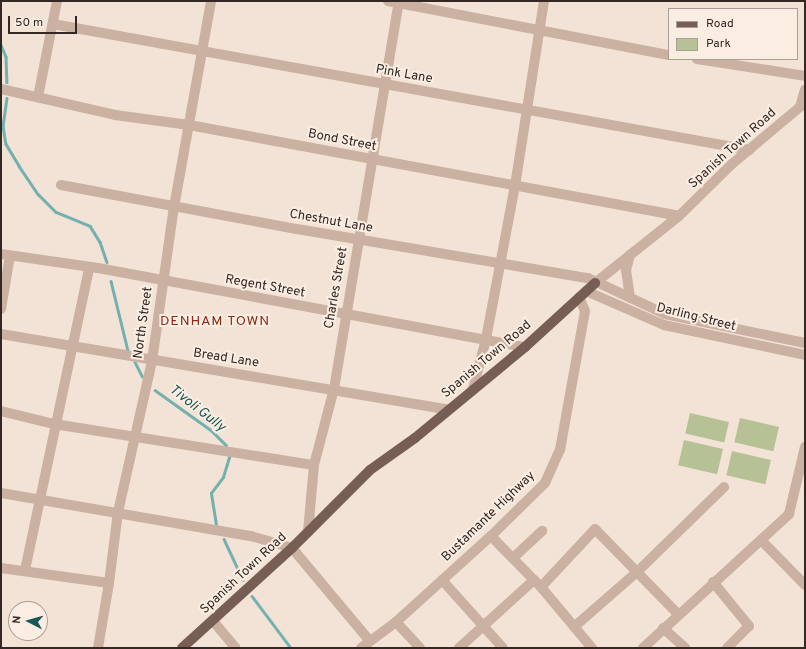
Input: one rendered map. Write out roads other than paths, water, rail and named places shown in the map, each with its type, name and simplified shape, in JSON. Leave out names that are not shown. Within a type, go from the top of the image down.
[{"type":"main road","name":"Spanish Town Road","points":[[182,648],[292,548],[370,470],[415,438],[524,347],[595,283]]},
{"type":"street","points":[[38,97],[57,1]]},
{"type":"street","name":"North Street","points":[[98,648],[110,583],[118,512],[133,437],[152,360],[162,282],[174,207],[204,52],[211,1]]},
{"type":"street","points":[[388,1],[668,55]]},
{"type":"street","points":[[473,389],[486,340],[515,186],[529,108],[538,29],[544,1]]},
{"type":"street","name":"Charles Street","points":[[308,532],[314,465],[334,389],[345,314],[373,161],[384,85],[399,2]]},
{"type":"street","name":"Pink Lane","points":[[53,24],[384,85],[529,108],[750,150]]},
{"type":"street","points":[[703,60],[805,76]]},
{"type":"street","name":"Bond Street","points":[[1,89],[114,115],[189,125],[373,161],[678,216]]},
{"type":"street","name":"Spanish Town Road","points":[[595,283],[678,216],[732,164],[800,107],[805,90]]},
{"type":"street","name":"Chestnut Lane","points":[[61,186],[500,265],[588,278],[595,283]]},
{"type":"street","points":[[1,309],[5,255]]},
{"type":"street","name":"Regent Street","points":[[5,255],[89,268],[524,347]]},
{"type":"street","points":[[630,255],[626,270],[630,298]]},
{"type":"street","points":[[25,570],[54,424],[73,348],[89,268]]},
{"type":"street","name":"Darling Street","points":[[595,283],[682,319],[805,343]]},
{"type":"street","name":"Darling Street","points":[[583,294],[664,325],[805,355]]},
{"type":"street","name":"Bustamante Highway","points":[[361,648],[369,640],[396,622],[491,536],[545,483],[560,450],[585,311],[583,294]]},
{"type":"street","name":"Bread Lane","points":[[1,334],[73,348],[334,389],[448,410]]},
{"type":"street","points":[[1,411],[54,424],[314,465]]},
{"type":"street","points":[[643,648],[678,614],[790,514],[805,447]]},
{"type":"street","points":[[574,627],[636,573],[724,487]]},
{"type":"street","points":[[1,493],[252,536],[292,548],[369,640]]},
{"type":"street","points":[[459,648],[483,625],[538,584],[594,529],[678,614]]},
{"type":"street","points":[[513,558],[542,531]]},
{"type":"street","points":[[491,536],[538,584],[592,648]]},
{"type":"street","points":[[761,540],[805,585]]},
{"type":"street","points":[[1,568],[25,570],[110,583]]},
{"type":"street","points":[[442,580],[503,648]]},
{"type":"street","points":[[714,582],[749,626],[727,648]]},
{"type":"street","points":[[213,621],[236,648]]},
{"type":"street","points":[[396,622],[420,648]]},
{"type":"street","points":[[663,628],[686,648]]},
{"type":"waterway","name":"Tivoli Gully","points":[[1,45],[6,57],[7,82]]},
{"type":"waterway","name":"Tivoli Gully","points":[[7,98],[3,126],[6,144],[19,166],[38,194],[56,212],[90,226],[100,242],[107,262]]},
{"type":"waterway","name":"Tivoli Gully","points":[[111,281],[128,351]]},
{"type":"waterway","name":"Tivoli Gully","points":[[135,362],[142,376]]},
{"type":"waterway","name":"Tivoli Gully","points":[[155,390],[212,431],[226,445]]},
{"type":"waterway","name":"Tivoli Gully","points":[[216,525],[211,493],[223,477],[229,457]]},
{"type":"waterway","name":"Tivoli Gully","points":[[224,539],[243,580]]},
{"type":"waterway","name":"Tivoli Gully","points":[[252,596],[291,648]]},
{"type":"district","name":"DENHAM TOWN","points":[[215,322]]}]
